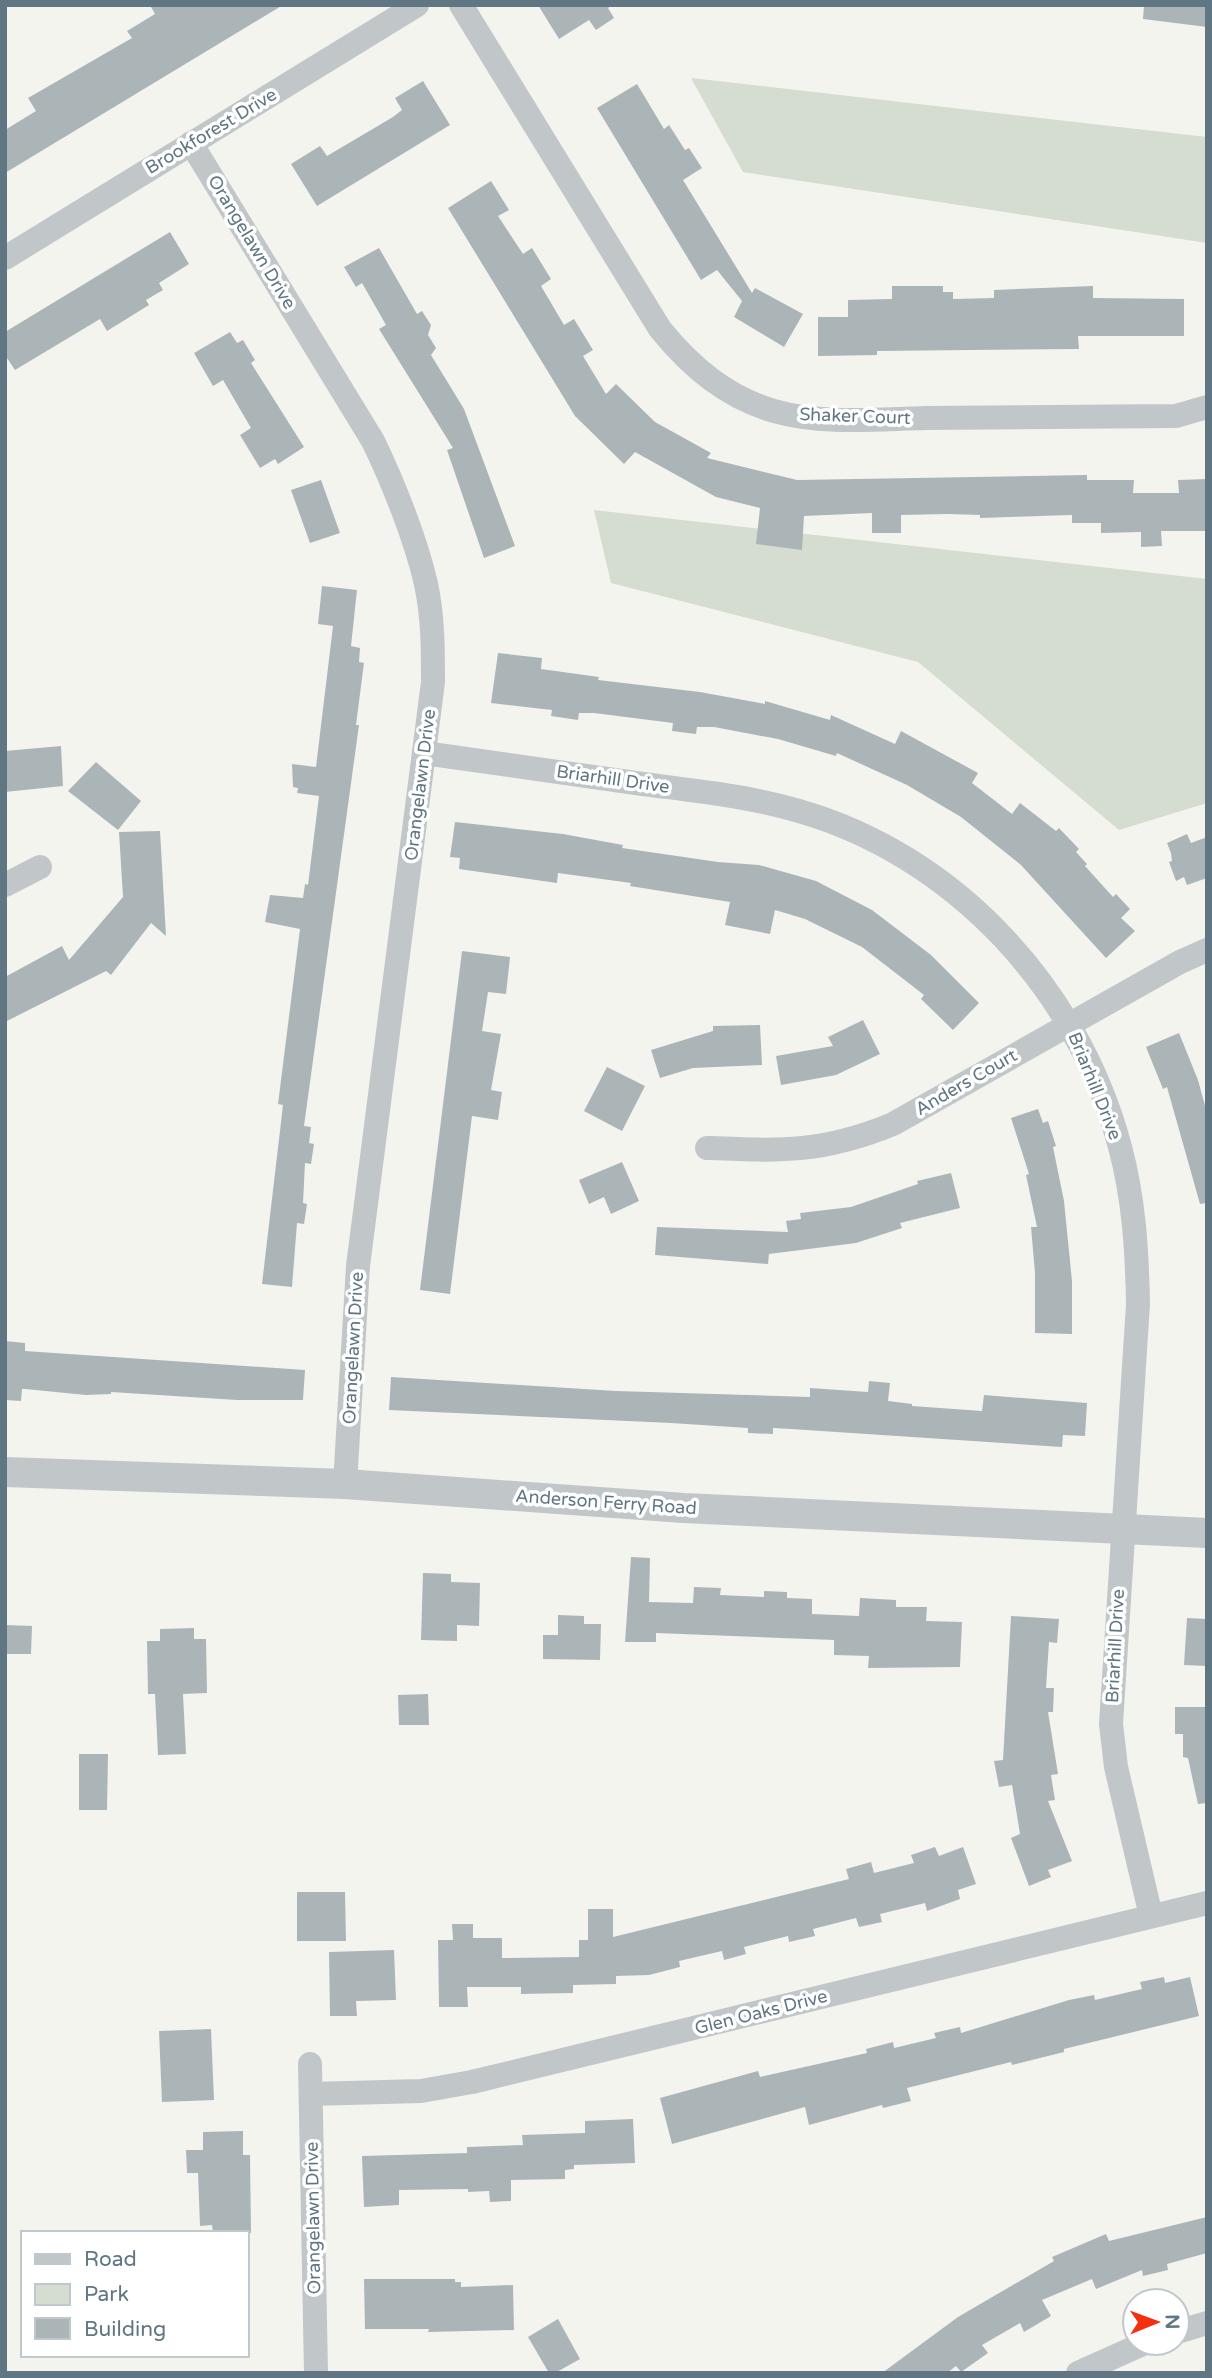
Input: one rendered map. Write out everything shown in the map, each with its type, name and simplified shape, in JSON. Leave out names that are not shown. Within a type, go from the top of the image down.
[{"type":"street","name":"Brookforest Drive","points":[[5,258],[417,5]]},
{"type":"street","name":"Shaker Court","points":[[461,5],[660,329],[701,372],[741,398],[774,411],[833,419],[1177,416],[1207,407]]},
{"type":"street","name":"Orangelawn Drive","points":[[191,144],[373,441],[386,467],[426,583],[433,632],[433,682],[358,1266],[345,1484]]},
{"type":"street","name":"Briarhill Drive","points":[[424,753],[741,797],[800,811],[845,827],[900,854],[950,888],[995,928],[1027,964],[1070,1024],[1106,1101],[1117,1136],[1137,1243],[1138,1304],[1111,1724],[1115,1767],[1151,1916]]},
{"type":"street","points":[[5,885],[40,867]]},
{"type":"street","name":"Anders Court","points":[[707,1148],[787,1152],[824,1148],[859,1138],[893,1124],[1207,950]]},
{"type":"street","name":"Anderson Ferry Road","points":[[5,1472],[345,1484],[684,1508],[1207,1533]]},
{"type":"street","name":"Glen Oaks Drive","points":[[311,2094],[421,2091],[472,2082],[1207,1903]]},
{"type":"street","name":"Orangelawn Drive","points":[[310,2064],[316,2373]]},
{"type":"street","points":[[1078,2373],[1121,2354]]},
{"type":"green space","points":[[691,78],[1207,137],[1207,243],[743,172]]},
{"type":"green space","points":[[594,510],[1207,579],[1207,803],[1119,830],[918,662],[611,583]]},
{"type":"building","points":[[150,5],[283,5],[5,173],[5,130],[36,111],[28,98],[132,38],[127,31],[155,14]]},
{"type":"building","points":[[538,5],[612,5],[608,8],[614,18],[596,30],[589,20],[559,39]]},
{"type":"building","points":[[1144,5],[1207,5],[1207,27],[1143,19]]},
{"type":"building","points":[[423,81],[450,125],[317,206],[291,164],[320,146],[327,156],[393,117],[402,110],[395,98]]},
{"type":"building","points":[[637,84],[664,129],[669,125],[685,150],[689,148],[702,168],[683,180],[752,293],[755,288],[803,314],[784,347],[734,317],[742,301],[717,270],[701,280],[597,108]]},
{"type":"building","points":[[491,181],[509,210],[498,216],[523,254],[532,248],[551,279],[541,286],[564,325],[574,319],[593,350],[583,356],[606,394],[616,384],[655,422],[711,453],[707,458],[797,480],[1087,475],[1087,480],[1134,480],[1133,493],[1179,493],[1178,480],[1207,479],[1207,531],[1161,531],[1162,546],[1141,547],[1141,532],[1101,533],[1101,523],[1072,523],[1072,515],[980,518],[980,515],[947,514],[901,515],[901,533],[872,533],[872,513],[804,516],[802,550],[756,544],[760,508],[716,497],[635,452],[624,464],[575,416],[448,208]]},
{"type":"building","points":[[170,232],[189,264],[159,283],[163,290],[146,300],[149,305],[107,331],[100,319],[15,370],[5,355],[5,332]]},
{"type":"building","points":[[379,248],[417,314],[422,311],[431,325],[428,335],[436,348],[431,355],[464,409],[515,546],[484,558],[447,450],[453,448],[379,329],[386,325],[362,283],[356,287],[344,267]]},
{"type":"building","points":[[892,286],[943,286],[943,292],[953,292],[953,299],[994,298],[994,290],[1093,286],[1093,298],[1184,299],[1184,336],[1078,336],[1079,349],[877,351],[877,355],[818,356],[818,317],[848,317],[848,300],[892,299]]},
{"type":"building","points":[[230,332],[237,343],[243,340],[255,360],[251,363],[304,447],[278,464],[275,459],[260,468],[240,435],[251,428],[223,380],[213,386],[194,353]]},
{"type":"building","points":[[321,480],[340,533],[310,543],[291,490]]},
{"type":"building","points":[[322,586],[357,590],[351,646],[360,648],[359,662],[364,663],[356,725],[359,725],[304,1126],[311,1127],[309,1143],[314,1144],[311,1164],[305,1163],[303,1203],[307,1204],[304,1224],[297,1223],[292,1287],[262,1284],[283,1105],[278,1104],[300,929],[265,922],[270,895],[303,898],[305,884],[308,885],[319,796],[297,793],[298,788],[293,787],[292,764],[316,767],[333,626],[318,624]]},
{"type":"building","points":[[498,653],[542,658],[541,669],[599,677],[598,680],[700,692],[765,704],[765,701],[830,720],[831,715],[895,744],[901,731],[978,773],[972,783],[1012,814],[1020,803],[1056,831],[1059,828],[1079,849],[1076,852],[1087,864],[1085,866],[1113,897],[1116,894],[1130,909],[1121,918],[1135,931],[1106,958],[1021,865],[961,817],[907,785],[837,753],[836,756],[778,739],[714,727],[697,727],[696,734],[672,731],[673,723],[594,713],[579,713],[578,720],[551,716],[552,710],[491,703]]},
{"type":"building","points":[[61,746],[63,786],[5,792],[5,751]]},
{"type":"building","points":[[96,762],[141,801],[118,830],[68,791]]},
{"type":"building","points":[[455,822],[563,834],[623,845],[622,848],[759,865],[816,881],[872,910],[931,955],[979,1003],[953,1030],[921,999],[924,995],[862,947],[805,919],[775,910],[770,934],[725,925],[730,902],[630,886],[631,883],[558,873],[557,883],[459,869],[460,858],[450,857]]},
{"type":"building","points":[[160,831],[166,936],[151,923],[111,975],[106,971],[5,1022],[5,977],[62,946],[69,960],[123,897],[119,832]]},
{"type":"building","points":[[1187,834],[1191,843],[1207,837],[1207,878],[1187,885],[1184,877],[1176,881],[1169,862],[1172,861],[1167,843]]},
{"type":"building","points":[[462,951],[510,957],[506,994],[488,992],[482,1031],[501,1034],[491,1090],[502,1092],[498,1120],[472,1116],[450,1294],[420,1290]]},
{"type":"building","points":[[863,1020],[880,1054],[836,1075],[781,1085],[776,1056],[833,1046],[828,1037]]},
{"type":"building","points":[[760,1025],[762,1065],[693,1068],[660,1078],[651,1050],[713,1031],[713,1026]]},
{"type":"building","points":[[1179,1033],[1198,1080],[1207,1113],[1207,1203],[1200,1204],[1167,1087],[1163,1089],[1146,1047]]},
{"type":"building","points":[[607,1067],[645,1086],[622,1131],[584,1111]]},
{"type":"building","points":[[1038,1109],[1043,1123],[1048,1121],[1056,1146],[1053,1147],[1064,1201],[1072,1281],[1072,1334],[1035,1333],[1035,1273],[1031,1227],[1037,1227],[1026,1175],[1029,1174],[1011,1118]]},
{"type":"building","points":[[622,1162],[639,1201],[611,1214],[604,1197],[589,1204],[579,1180]]},
{"type":"building","points":[[951,1173],[960,1208],[900,1223],[902,1228],[856,1243],[769,1254],[768,1264],[655,1255],[657,1227],[788,1232],[786,1221],[801,1219],[800,1213],[851,1207],[918,1184],[917,1181]]},
{"type":"building","points":[[5,1341],[25,1343],[25,1351],[305,1370],[303,1400],[237,1400],[111,1392],[86,1395],[22,1389],[21,1401],[5,1400]]},
{"type":"building","points":[[391,1377],[616,1391],[810,1397],[810,1388],[868,1392],[869,1381],[890,1383],[888,1401],[912,1406],[982,1411],[984,1395],[1087,1403],[1085,1436],[1063,1435],[1062,1447],[773,1428],[773,1434],[748,1433],[748,1428],[671,1423],[389,1410]]},
{"type":"building","points":[[631,1557],[650,1558],[649,1602],[693,1603],[694,1587],[721,1588],[720,1595],[764,1597],[764,1591],[787,1592],[787,1598],[812,1599],[812,1614],[859,1616],[860,1598],[896,1600],[896,1607],[927,1607],[926,1621],[962,1622],[960,1667],[868,1668],[869,1656],[834,1655],[834,1640],[656,1633],[656,1642],[625,1642]]},
{"type":"building","points":[[423,1573],[451,1574],[451,1582],[480,1583],[479,1626],[457,1625],[457,1641],[421,1640]]},
{"type":"building","points":[[558,1615],[584,1616],[584,1624],[601,1624],[600,1660],[543,1659],[543,1635],[558,1635]]},
{"type":"building","points":[[1011,1616],[1059,1619],[1057,1643],[1049,1642],[1046,1688],[1054,1688],[1053,1712],[1048,1712],[1058,1774],[1051,1775],[1055,1800],[1048,1801],[1072,1861],[1048,1870],[1051,1877],[1029,1886],[1011,1838],[1020,1834],[1012,1785],[999,1787],[994,1761],[1003,1760]]},
{"type":"building","points":[[1187,1618],[1207,1619],[1207,1666],[1184,1665]]},
{"type":"building","points":[[5,1625],[32,1626],[31,1654],[5,1654]]},
{"type":"building","points":[[194,1628],[194,1639],[206,1639],[207,1693],[183,1694],[186,1754],[158,1755],[155,1694],[148,1694],[147,1641],[160,1641],[160,1629]]},
{"type":"building","points":[[428,1694],[429,1725],[399,1725],[398,1695]]},
{"type":"building","points":[[1175,1707],[1207,1707],[1207,1803],[1198,1804],[1188,1758],[1183,1757],[1183,1734],[1175,1734]]},
{"type":"building","points":[[79,1754],[108,1754],[107,1810],[79,1810]]},
{"type":"building","points":[[935,1847],[939,1856],[963,1847],[976,1884],[958,1890],[960,1899],[927,1911],[925,1903],[880,1914],[882,1922],[859,1927],[856,1918],[813,1929],[815,1936],[789,1942],[788,1936],[744,1947],[746,1954],[724,1960],[722,1951],[679,1961],[680,1967],[649,1975],[616,1976],[616,1984],[573,1985],[573,1993],[521,1994],[521,1987],[467,1987],[468,2007],[439,2007],[438,1940],[453,1940],[452,1924],[473,1924],[473,1938],[502,1938],[502,1958],[579,1957],[579,1940],[588,1940],[588,1909],[613,1909],[613,1937],[849,1879],[846,1869],[871,1862],[874,1873],[914,1863],[911,1855]]},
{"type":"building","points":[[297,1892],[345,1892],[346,1941],[297,1941]]},
{"type":"building","points":[[394,1950],[396,2000],[356,2001],[357,2016],[330,2016],[329,1952]]},
{"type":"building","points":[[1164,1977],[1165,1983],[1190,1977],[1199,2016],[1064,2049],[1064,2052],[1012,2065],[1011,2062],[907,2088],[911,2101],[883,2108],[882,2105],[809,2125],[805,2107],[672,2144],[660,2098],[758,2071],[760,2077],[867,2053],[866,2049],[893,2042],[894,2048],[936,2038],[934,2033],[960,2027],[961,2033],[1069,2000],[1094,1995],[1095,2000],[1142,1989],[1140,1982]]},
{"type":"building","points":[[211,2029],[214,2100],[162,2102],[159,2031]]},
{"type":"building","points":[[633,2119],[635,2163],[574,2165],[574,2169],[565,2170],[565,2179],[511,2180],[511,2201],[490,2202],[489,2191],[399,2190],[399,2205],[364,2207],[362,2156],[467,2153],[467,2147],[523,2145],[522,2135],[585,2133],[585,2121]]},
{"type":"building","points":[[243,2131],[243,2155],[250,2155],[251,2233],[213,2231],[212,2225],[200,2226],[198,2173],[187,2173],[186,2150],[203,2150],[203,2132]]},
{"type":"building","points":[[1207,2217],[1207,2253],[1167,2264],[1168,2270],[1143,2276],[1142,2270],[1096,2289],[1092,2279],[1042,2300],[1051,2316],[1024,2332],[1020,2323],[982,2345],[988,2353],[961,2372],[956,2366],[947,2373],[882,2373],[958,2317],[1054,2261],[1052,2257],[1106,2234],[1109,2241]]},
{"type":"building","points":[[364,2279],[455,2279],[455,2282],[461,2282],[461,2287],[513,2285],[514,2330],[428,2332],[429,2329],[365,2329]]},
{"type":"building","points":[[558,2319],[580,2359],[555,2373],[549,2373],[528,2337]]}]
